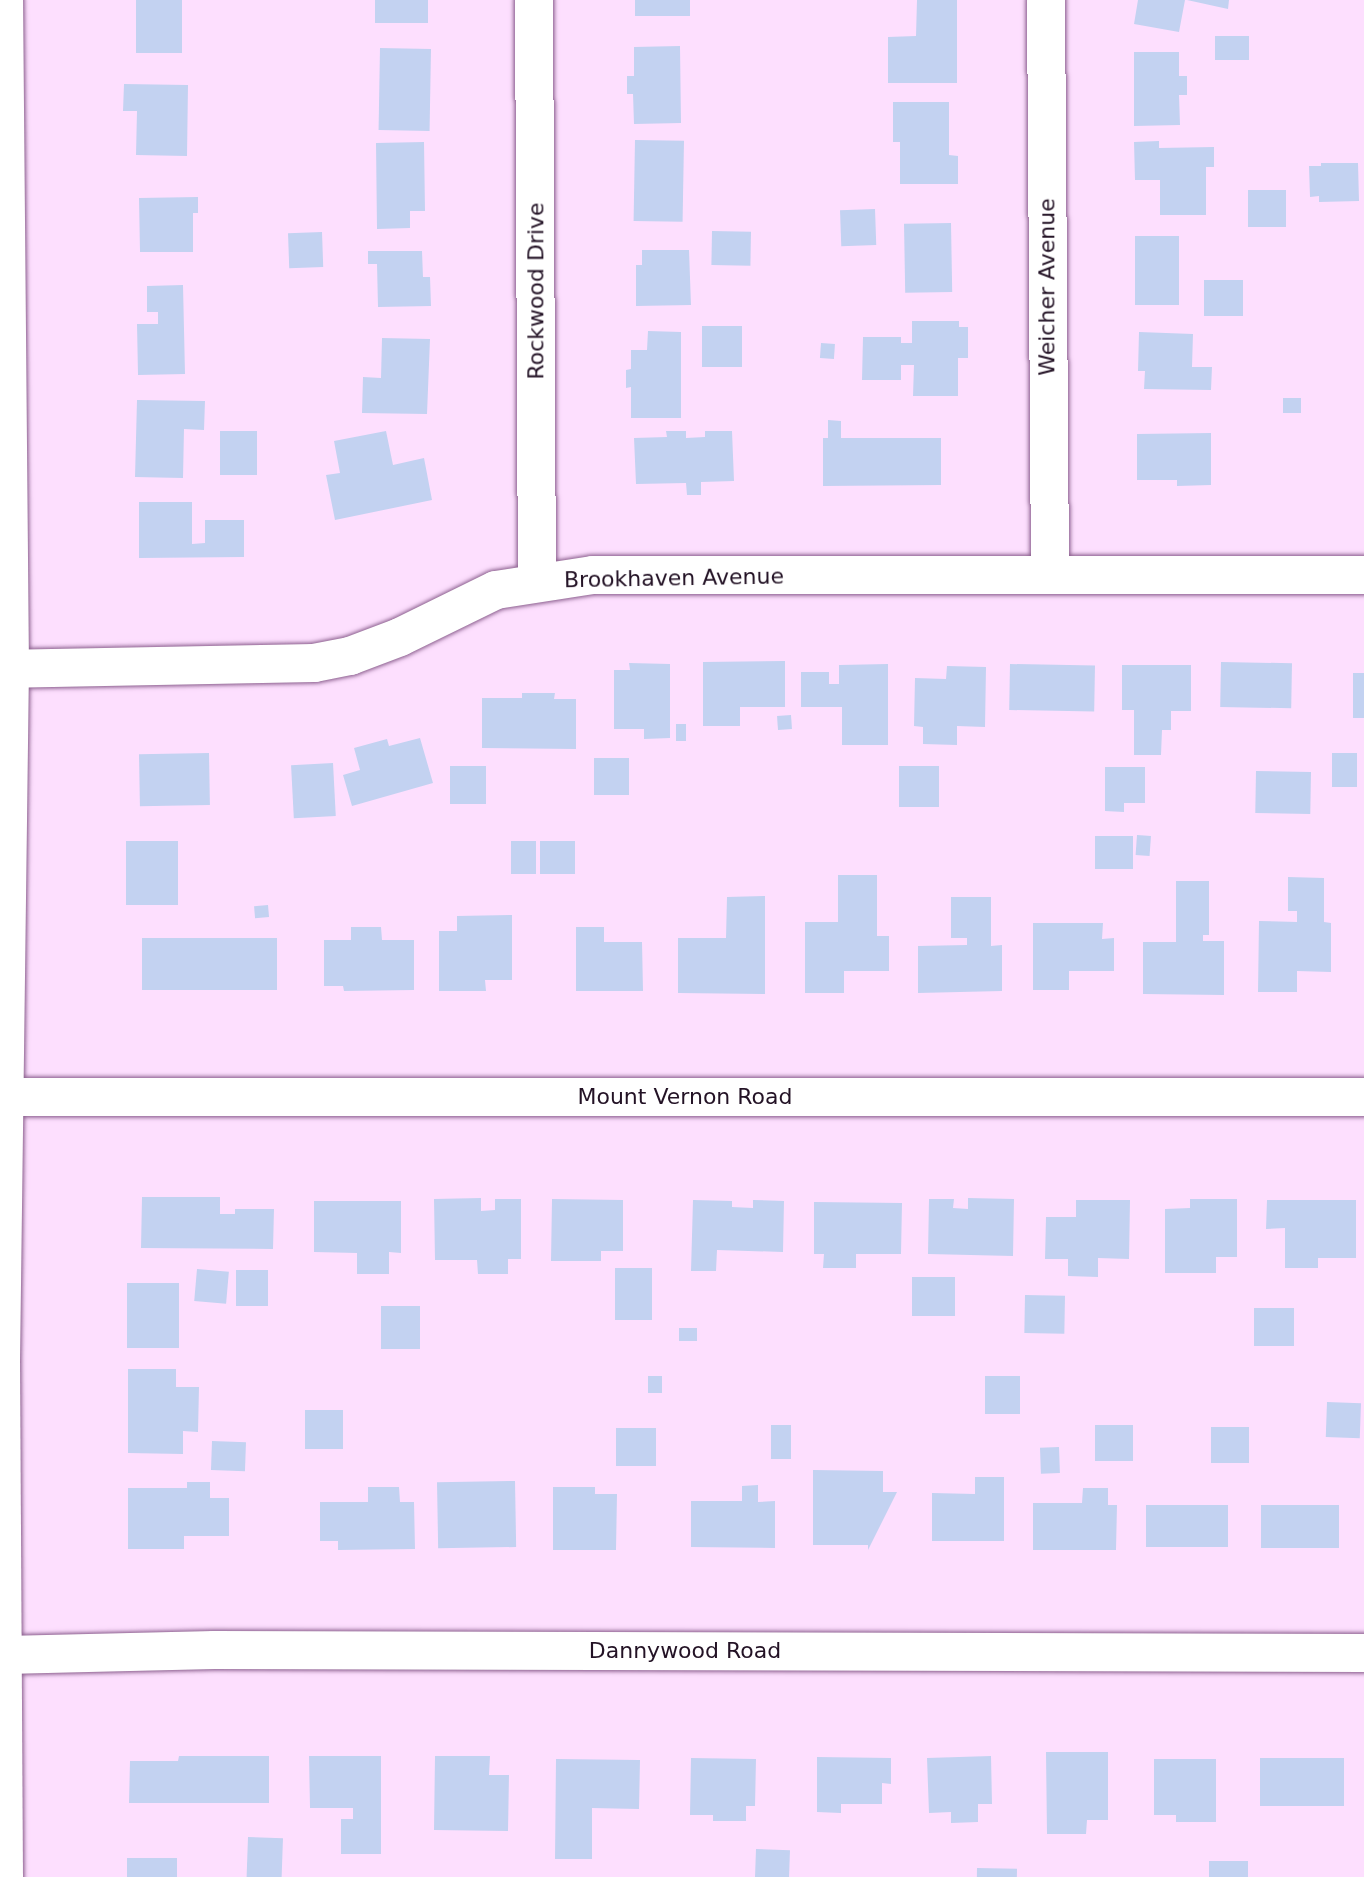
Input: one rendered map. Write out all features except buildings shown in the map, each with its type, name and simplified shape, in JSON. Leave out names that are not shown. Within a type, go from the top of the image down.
[{"type":"street","points":[[4,0],[3,1050],[6,1097],[1,1363],[4,1877]]},
{"type":"street","name":"Rockwood Drive","points":[[534,0],[537,583]]},
{"type":"street","name":"Weicher Avenue","points":[[1046,0],[1050,575]]},
{"type":"street","name":"Brookhaven Avenue","points":[[5,670],[314,663],[350,656],[400,637],[496,590],[593,575],[1364,575]]},
{"type":"street","name":"Mount Vernon Road","points":[[6,1097],[1364,1097]]},
{"type":"street","name":"Dannywood Road","points":[[5,1655],[214,1650],[1364,1653]]}]
